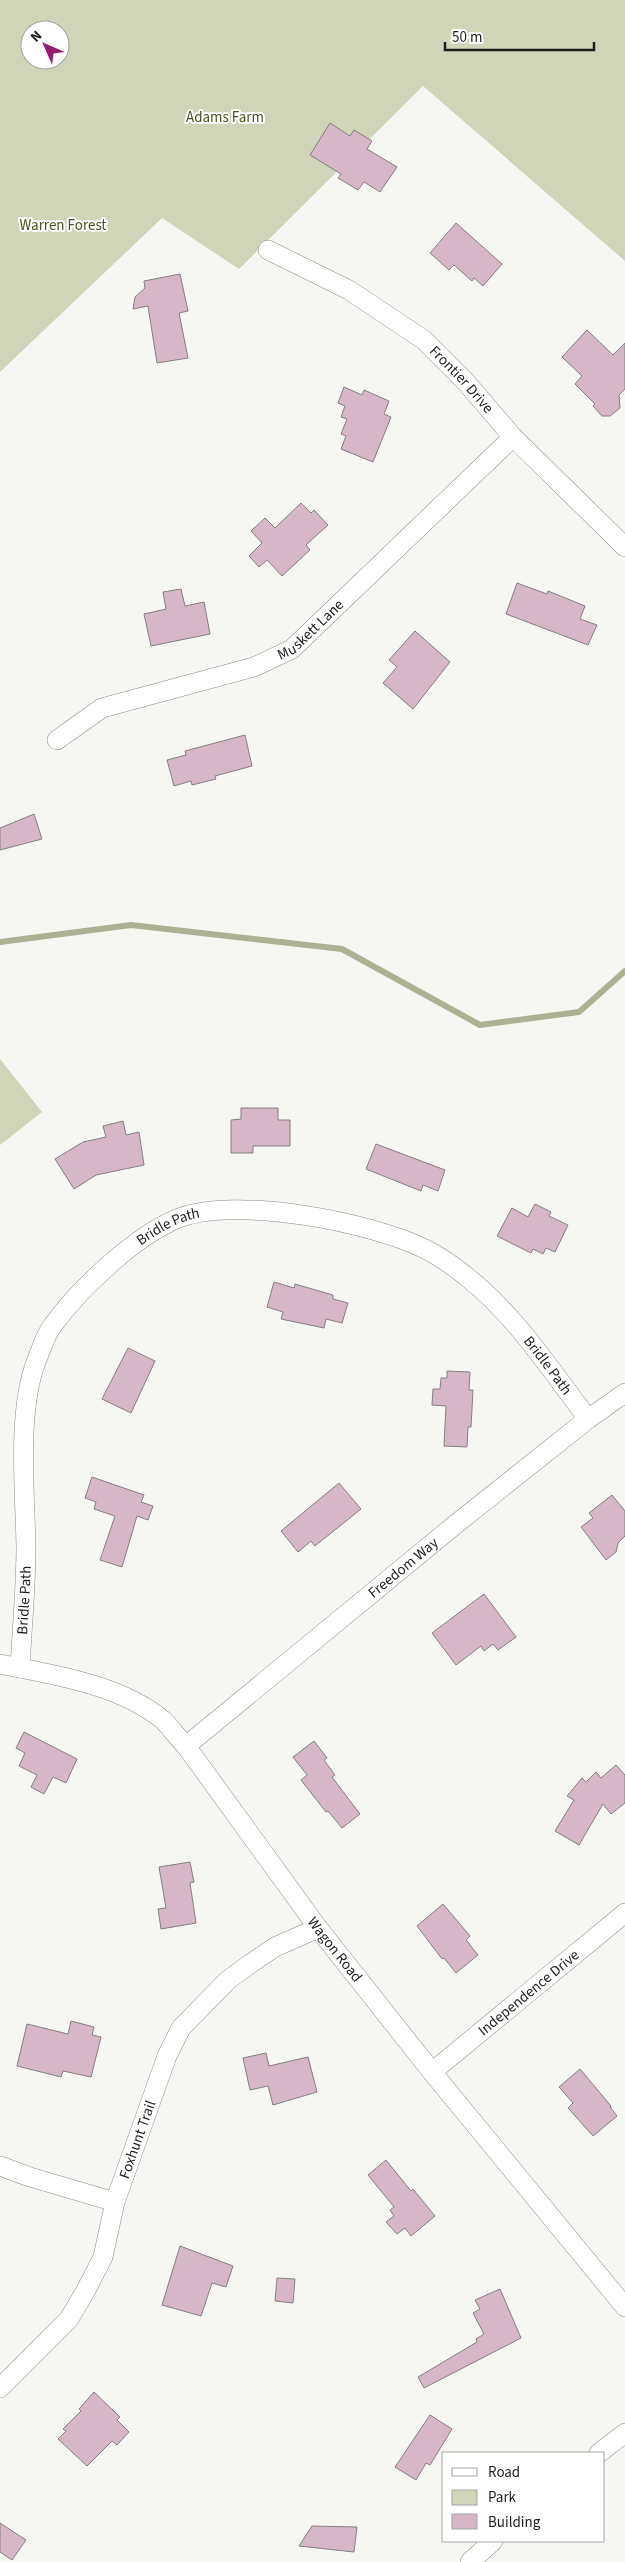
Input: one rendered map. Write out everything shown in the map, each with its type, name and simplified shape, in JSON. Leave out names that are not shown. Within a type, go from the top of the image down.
[{"type":"street","name":"Frontier Drive","points":[[268,250],[349,290],[424,340],[465,381],[513,437],[625,548]]},
{"type":"street","name":"Muskett Lane","points":[[57,740],[102,708],[254,667],[292,649],[513,437]]},
{"type":"street","name":"Bridle Path","points":[[20,1668],[26,1549],[26,1398],[35,1364],[51,1326],[98,1276],[136,1241],[180,1218],[220,1209],[283,1213],[376,1232],[426,1249],[467,1277],[505,1312],[588,1420]]},
{"type":"street","name":"Freedom Way","points":[[186,1746],[456,1524],[625,1393]]},
{"type":"street","name":"Wagon Road","points":[[0,1664],[88,1684],[120,1695],[165,1722],[186,1746],[318,1928],[432,2072],[625,2307]]},
{"type":"street","name":"Independence Drive","points":[[432,2072],[625,1913]]},
{"type":"street","name":"Foxhunt Trail","points":[[0,2388],[69,2319],[103,2257],[115,2202],[167,2056],[181,2028],[228,1980],[275,1948],[318,1928]]},
{"type":"street","points":[[0,2166],[30,2178],[115,2202]]},
{"type":"street","points":[[600,2452],[625,2433]]},
{"type":"street","points":[[470,2562],[492,2542]]},
{"type":"green space","name":"Adams Farm","points":[[0,0],[625,0],[625,261],[423,86],[239,269],[162,218],[0,372]]},
{"type":"green space","points":[[0,1059],[42,1112],[0,1145]]},
{"type":"building","points":[[330,123],[350,136],[354,130],[372,141],[367,149],[397,167],[380,192],[364,182],[358,190],[338,178],[341,174],[310,155]]},
{"type":"building","points":[[456,223],[502,264],[483,286],[474,278],[472,281],[454,265],[449,270],[430,253]]},
{"type":"building","points":[[180,274],[188,311],[179,313],[188,358],[157,363],[148,306],[133,309],[135,297],[145,288],[144,281]]},
{"type":"building","points":[[587,330],[613,355],[625,343],[625,389],[619,395],[620,408],[610,416],[602,416],[593,406],[595,404],[575,384],[582,376],[562,357]]},
{"type":"building","points":[[344,387],[362,395],[364,390],[389,401],[384,414],[391,417],[373,462],[341,449],[346,436],[341,434],[347,419],[341,417],[345,406],[338,403]]},
{"type":"building","points":[[301,503],[311,513],[314,510],[328,525],[306,545],[310,550],[282,576],[267,560],[259,567],[249,556],[262,543],[251,531],[265,518],[275,528]]},
{"type":"building","points":[[517,583],[547,594],[548,591],[585,606],[580,619],[597,625],[588,645],[506,614]]},
{"type":"building","points":[[181,589],[185,606],[204,602],[210,634],[151,646],[144,614],[166,609],[163,592]]},
{"type":"building","points":[[415,631],[450,662],[413,709],[383,683],[397,667],[389,660]]},
{"type":"building","points":[[245,735],[252,766],[215,776],[216,779],[192,785],[191,781],[174,786],[167,760],[186,755],[185,751]]},
{"type":"building","points":[[34,814],[42,839],[0,850],[0,828]]},
{"type":"building","points":[[241,1108],[278,1108],[278,1120],[290,1120],[290,1146],[253,1146],[253,1153],[231,1153],[231,1120],[241,1119]]},
{"type":"building","points":[[123,1121],[126,1135],[139,1132],[144,1165],[96,1175],[74,1189],[55,1159],[83,1142],[106,1137],[103,1126]]},
{"type":"building","points":[[376,1144],[445,1170],[438,1191],[423,1185],[421,1191],[366,1169]]},
{"type":"building","points":[[535,1204],[551,1212],[549,1216],[568,1225],[555,1252],[546,1248],[543,1254],[533,1249],[531,1253],[497,1236],[512,1208],[528,1217]]},
{"type":"building","points":[[274,1282],[294,1288],[295,1284],[333,1295],[333,1299],[348,1303],[342,1323],[326,1319],[324,1328],[281,1319],[283,1312],[267,1307]]},
{"type":"building","points":[[128,1348],[155,1361],[131,1413],[102,1399]]},
{"type":"building","points":[[447,1371],[470,1372],[469,1390],[473,1390],[471,1427],[468,1427],[467,1447],[444,1446],[446,1406],[432,1405],[433,1389],[440,1389],[441,1378],[447,1378]]},
{"type":"building","points":[[92,1477],[144,1495],[141,1502],[153,1506],[148,1520],[137,1516],[122,1567],[100,1560],[115,1516],[94,1509],[96,1502],[85,1498]]},
{"type":"building","points":[[339,1483],[361,1509],[315,1546],[311,1541],[298,1552],[281,1531]]},
{"type":"building","points":[[612,1495],[625,1511],[625,1536],[618,1543],[616,1552],[606,1560],[581,1527],[593,1518],[589,1513]]},
{"type":"building","points":[[484,1594],[516,1637],[498,1650],[493,1644],[484,1651],[481,1646],[456,1665],[432,1633]]},
{"type":"building","points":[[24,1732],[77,1759],[66,1783],[53,1777],[44,1794],[31,1787],[37,1775],[19,1766],[25,1753],[16,1748]]},
{"type":"building","points":[[314,1741],[327,1758],[324,1760],[335,1775],[332,1777],[360,1814],[342,1828],[328,1811],[326,1812],[301,1780],[307,1775],[293,1757]]},
{"type":"building","points":[[616,1765],[625,1775],[625,1803],[611,1814],[603,1804],[579,1845],[555,1831],[574,1800],[567,1796],[582,1778],[586,1782],[596,1772],[601,1778]]},
{"type":"building","points":[[190,1862],[194,1882],[190,1883],[196,1923],[161,1929],[158,1909],[166,1908],[159,1867]]},
{"type":"building","points":[[443,1904],[470,1936],[466,1940],[478,1955],[456,1973],[444,1958],[442,1959],[417,1926]]},
{"type":"building","points":[[71,2021],[94,2027],[92,2035],[101,2037],[91,2077],[63,2071],[61,2077],[17,2066],[27,2024],[68,2034]]},
{"type":"building","points":[[266,2053],[269,2066],[308,2057],[317,2092],[273,2105],[268,2086],[250,2090],[243,2058]]},
{"type":"building","points":[[580,2069],[617,2116],[593,2136],[568,2108],[573,2103],[559,2087]]},
{"type":"building","points":[[386,2160],[411,2191],[413,2189],[435,2216],[411,2236],[405,2228],[397,2234],[386,2222],[394,2216],[390,2210],[394,2207],[368,2175]]},
{"type":"building","points":[[180,2246],[233,2266],[226,2287],[212,2283],[201,2316],[162,2305]]},
{"type":"building","points":[[277,2278],[295,2279],[293,2303],[275,2301]]},
{"type":"building","points":[[500,2289],[521,2338],[424,2388],[418,2377],[477,2342],[476,2339],[484,2334],[473,2313],[480,2309],[475,2300]]},
{"type":"building","points":[[94,2392],[120,2417],[117,2420],[129,2432],[117,2445],[112,2441],[87,2466],[58,2439],[66,2431],[63,2429],[81,2411],[79,2409]]},
{"type":"building","points":[[430,2415],[452,2429],[430,2465],[426,2463],[416,2480],[395,2467]]},
{"type":"building","points":[[0,2523],[26,2540],[12,2560],[0,2552]]},
{"type":"building","points":[[312,2526],[357,2527],[354,2552],[299,2546]]},
{"type":"waterway","points":[[0,942],[131,925],[342,949],[480,1025],[579,1012],[625,971]]},
{"type":"park label","name":"Warren Forest","points":[[63,225]]}]
